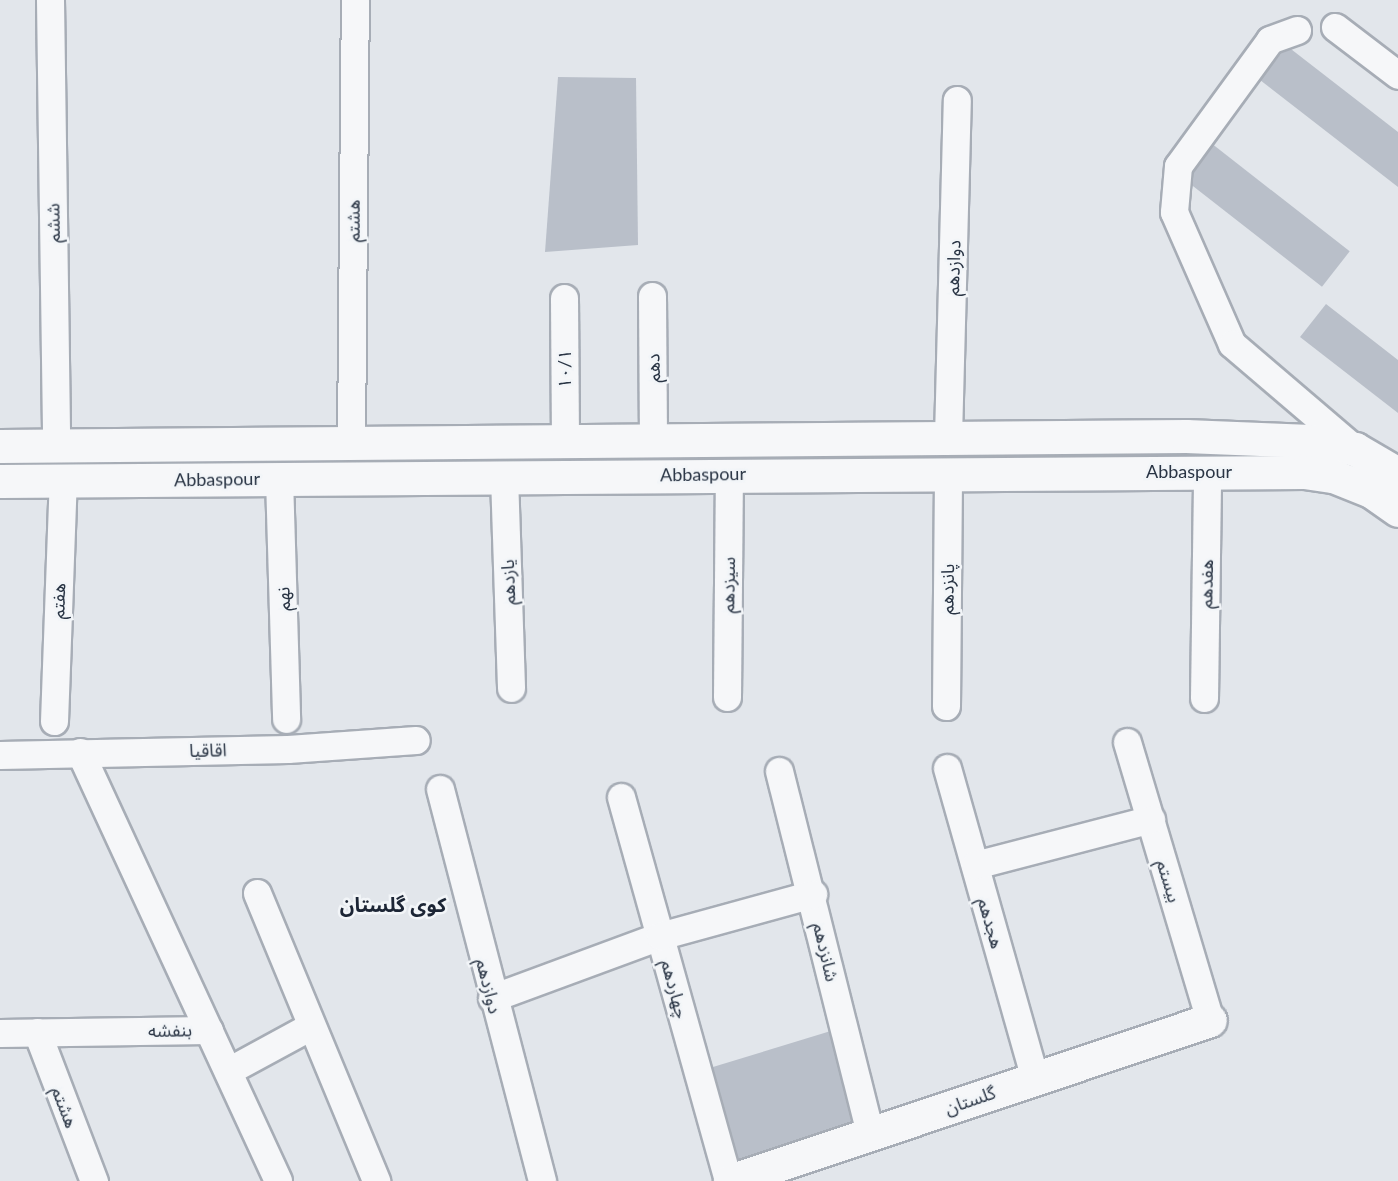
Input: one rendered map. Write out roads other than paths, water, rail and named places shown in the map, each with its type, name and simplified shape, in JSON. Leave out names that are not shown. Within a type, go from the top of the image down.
[{"type":"street","name":"ششم","points":[[50,0],[56,445]]},
{"type":"street","name":"هشتم","points":[[351,442],[355,0]]},
{"type":"street","points":[[1335,27],[1398,75]]},
{"type":"street","points":[[1297,30],[1270,40],[1178,166],[1174,212],[1232,344],[1355,449]]},
{"type":"street","name":"دوازدهم","points":[[948,437],[957,100]]},
{"type":"street","name":"دهم","points":[[652,296],[653,440]]},
{"type":"street","name":"۱۰/۱","points":[[564,298],[578,440]]},
{"type":"street","name":"Abbaspour","points":[[0,446],[1186,436],[1310,441],[1355,449],[1398,474]]},
{"type":"street","points":[[1186,436],[1196,471]]},
{"type":"street","points":[[578,440],[591,476]]},
{"type":"street","name":"هفدهم","points":[[1196,471],[1204,698]]},
{"type":"street","name":"Abbaspour","points":[[0,481],[948,472],[1304,472],[1333,476],[1371,491],[1398,510]]},
{"type":"street","name":"پانزدهم","points":[[946,706],[948,472]]},
{"type":"street","name":"سیزدهم","points":[[727,697],[729,474]]},
{"type":"street","name":"یازدهم","points":[[504,476],[511,688]]},
{"type":"street","name":"نهم","points":[[279,478],[286,719]]},
{"type":"street","name":"هفتم","points":[[54,721],[63,480]]},
{"type":"street","name":"اقاقیا","points":[[0,755],[288,749],[416,740]]},
{"type":"street","name":"بیستم","points":[[1127,742],[1210,1020]]},
{"type":"street","points":[[80,752],[209,1030]]},
{"type":"street","name":"هجدهم","points":[[947,768],[1035,1078]]},
{"type":"street","name":"شانزدهم","points":[[779,771],[813,894],[870,1134]]},
{"type":"street","name":"دوازدهم","points":[[440,789],[492,998],[542,1181]]},
{"type":"street","name":"چهاردهم","points":[[621,797],[729,1181]]},
{"type":"street","points":[[975,866],[1150,819]]},
{"type":"street","points":[[257,892],[376,1181]]},
{"type":"street","points":[[492,998],[660,936],[813,894]]},
{"type":"street","name":"گلستان","points":[[729,1181],[1210,1020]]},
{"type":"street","points":[[228,1071],[311,1026]]},
{"type":"street","name":"بنفشه","points":[[0,1033],[209,1030],[278,1181]]},
{"type":"street","name":"هشتم","points":[[37,1032],[94,1181]]},
{"type":"district","name":"کوی گلستان","points":[[393,904]]}]
